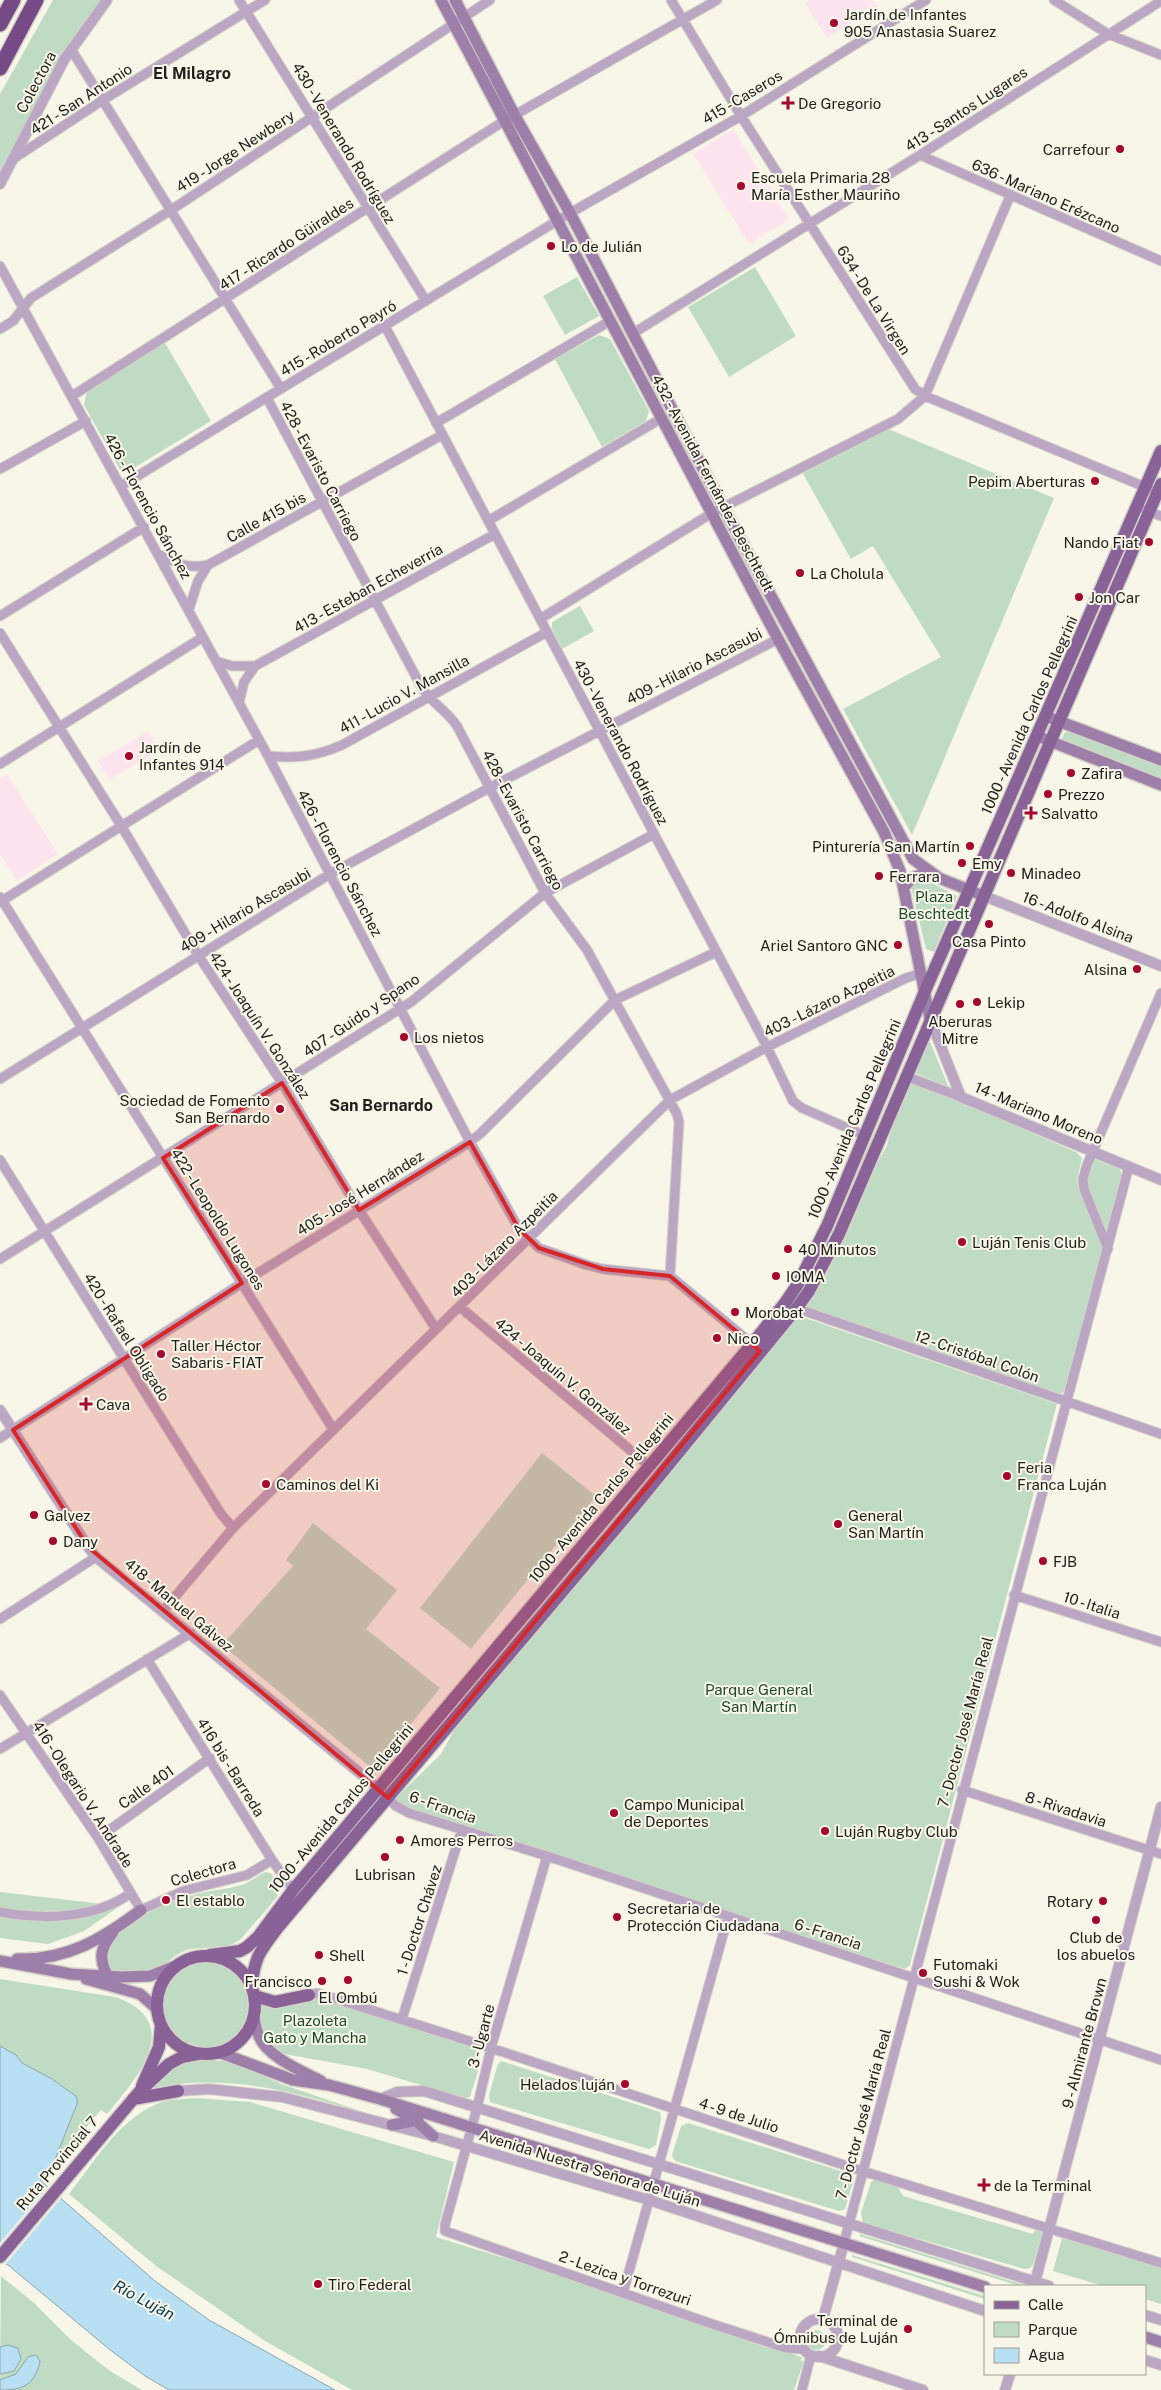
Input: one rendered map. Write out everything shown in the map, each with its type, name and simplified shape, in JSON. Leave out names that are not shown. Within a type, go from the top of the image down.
[{"type":"highway","points":[[0,22],[8,0]]},
{"type":"highway","points":[[0,22],[13,0]]},
{"type":"highway","points":[[0,68],[36,0]]},
{"type":"highway","points":[[11,48],[42,0]]},
{"type":"main road","name":"432 - Avenida Fernández Beschtedt","points":[[441,0],[510,118],[570,213],[723,508],[913,859],[928,872],[984,896]]},
{"type":"main road","name":"432 - Avenida Fernández Beschtedt","points":[[455,0],[558,220],[610,321],[778,639],[884,832],[897,860],[904,887],[925,991]]},
{"type":"main road","name":"1000 - Avenida Carlos Pellegrini","points":[[791,1306],[866,1136],[925,991],[1161,451]]},
{"type":"main road","name":"1000 - Avenida Carlos Pellegrini","points":[[210,1955],[240,1950],[247,1947],[258,1937],[293,1890],[648,1465],[791,1306],[809,1291],[839,1234],[1058,720],[1156,514],[1159,488]]},
{"type":"main road","points":[[1045,716],[1161,760]]},
{"type":"main road","points":[[1037,736],[1161,785]]},
{"type":"main road","points":[[904,887],[918,874],[928,872]]},
{"type":"main road","points":[[925,991],[930,1019]]},
{"type":"main road","name":"1000 - Avenida Carlos Pellegrini","points":[[253,1991],[253,1966],[260,1952],[633,1508],[756,1347]]},
{"type":"main road","points":[[0,1960],[58,1956],[116,1929],[141,1910]]},
{"type":"main road","points":[[107,1975],[101,1964],[100,1953],[116,1929]]},
{"type":"main road","points":[[70,1974],[120,1977],[150,1976],[191,1957],[210,1955],[225,1958],[238,1966],[253,1991],[254,2017],[242,2038],[229,2049],[198,2054],[188,2051],[172,2041],[161,2025],[157,2009],[161,1985],[175,1966]]},
{"type":"main road","points":[[0,1960],[70,1974],[140,1994],[157,2009]]},
{"type":"main road","points":[[253,1991],[275,2002],[309,1994]]},
{"type":"main road","name":"Avenida Nuestra Señora de Luján","points":[[254,2017],[259,2037],[264,2044],[284,2062],[329,2085]]},
{"type":"main road","name":"Ruta Provincial 7","points":[[136,2095],[159,2047],[161,2025]]},
{"type":"main road","name":"Avenida Nuestra Señora de Luján","points":[[218,2052],[293,2080],[329,2085],[380,2099],[654,2182],[984,2287]]},
{"type":"main road","name":"Ruta Provincial 7","points":[[0,2257],[136,2095],[169,2064],[182,2057],[198,2054]]},
{"type":"main road","points":[[136,2095],[178,2091]]},
{"type":"main road","points":[[380,2099],[415,2120],[433,2136]]},
{"type":"main road","points":[[392,2125],[415,2120],[440,2118]]},
{"type":"main road","points":[[1146,2337],[1161,2342]]},
{"type":"street","name":"Colectora","points":[[0,184],[71,49],[107,0]]},
{"type":"street","name":"430 - Venerando Rodríguez","points":[[239,0],[366,208],[426,301]]},
{"type":"street","name":"421 - San Antonio","points":[[13,159],[103,100],[266,0]]},
{"type":"street","name":"419 - Jorge Newbery","points":[[0,329],[13,321],[31,298],[171,210],[490,0]]},
{"type":"street","name":"634 - De La Virgen","points":[[671,0],[741,116],[915,389],[926,396],[1146,487],[1159,488]]},
{"type":"street","name":"417 - Ricardo Güiraldes","points":[[72,396],[510,118],[684,21],[717,0]]},
{"type":"street","name":"415 - Caseros","points":[[570,213],[741,116],[926,0]]},
{"type":"street","points":[[1054,0],[1108,34],[1161,55]]},
{"type":"street","name":"413 - Santos Lugares","points":[[632,334],[809,222],[920,155],[1161,1]]},
{"type":"street","name":"428 - Evaristo Carriego","points":[[71,49],[281,388]]},
{"type":"street","name":"636 - Mariano Erézcano","points":[[920,155],[1161,261]]},
{"type":"street","points":[[540,619],[712,513],[898,419],[926,396],[1010,196]]},
{"type":"street","name":"415 - Roberto Payró","points":[[121,486],[570,213]]},
{"type":"street","name":"426 - Florencio Sánchez","points":[[0,266],[260,740],[470,1142],[519,1229],[528,1240],[551,1253],[604,1269],[670,1276]]},
{"type":"street","points":[[436,423],[610,321]]},
{"type":"street","name":"430 - Venerando Rodríguez","points":[[384,326],[767,1047],[793,1101],[802,1108],[866,1136]]},
{"type":"street","name":"428 - Evaristo Carriego","points":[[267,398],[374,601],[428,697],[452,719],[545,893],[584,946],[670,1100],[678,1122],[670,1276]]},
{"type":"street","points":[[488,521],[662,418]]},
{"type":"street","points":[[0,470],[86,421]]},
{"type":"street","name":"Calle 415 bis","points":[[159,555],[184,566],[194,568],[208,566],[442,435]]},
{"type":"street","points":[[1138,507],[1156,514]]},
{"type":"street","points":[[0,616],[144,527]]},
{"type":"street","name":"413 - Esteban Echeverría","points":[[255,666],[495,534]]},
{"type":"street","points":[[188,609],[198,581],[208,566]]},
{"type":"street","name":"411 - Lucio V. Mansilla","points":[[268,756],[302,758],[328,752],[547,632]]},
{"type":"street","name":"424 - Joaquín V. González","points":[[0,633],[122,828],[198,955],[282,1083],[359,1210],[436,1329]]},
{"type":"street","points":[[0,764],[202,637]]},
{"type":"street","name":"409 - Hilario Ascasubi","points":[[0,1079],[330,874],[489,788],[778,639]]},
{"type":"street","points":[[216,661],[232,666],[255,666]]},
{"type":"street","points":[[239,703],[244,682],[255,666]]},
{"type":"street","points":[[1,900],[122,828],[260,740]]},
{"type":"street","name":"407 - Guido y Spano","points":[[0,1259],[400,1009],[545,893],[654,834]]},
{"type":"street","name":"16 - Adolfo Alsina","points":[[984,896],[1161,966]]},
{"type":"street","name":"422 - Leopoldo Lugones","points":[[1,900],[333,1429]]},
{"type":"street","name":"405 - José Hernández","points":[[0,1438],[125,1360],[242,1283],[470,1142],[615,1000],[716,952]]},
{"type":"street","name":"403 - Lázaro Azpeitia","points":[[163,1611],[233,1528],[670,1100],[767,1047],[906,978],[922,973]]},
{"type":"street","points":[[1108,1249],[1084,1189],[1083,1179],[1161,993]]},
{"type":"street","points":[[930,1019],[961,1097]]},
{"type":"street","name":"14 - Mariano Moreno","points":[[905,1076],[961,1097],[1161,1180]]},
{"type":"street","name":"420 - Rafael Obligado","points":[[0,1160],[221,1514],[233,1528]]},
{"type":"street","name":"7 - Doctor José María Real","points":[[823,2319],[1129,1166]]},
{"type":"street","points":[[670,1276],[756,1347]]},
{"type":"street","name":"12 - Cristóbal Colón","points":[[791,1306],[1161,1434]]},
{"type":"street","name":"424 - Joaquín V. González","points":[[460,1307],[648,1465]]},
{"type":"street","name":"418 - Manuel Gálvez","points":[[0,1410],[88,1548],[96,1557],[378,1788]]},
{"type":"street","points":[[0,1620],[96,1557]]},
{"type":"street","name":"10 - Italia","points":[[1014,1594],[1161,1642]]},
{"type":"street","points":[[0,1749],[190,1633]]},
{"type":"street","name":"416 bis - Barreda","points":[[147,1659],[272,1860],[293,1890]]},
{"type":"street","name":"416 - Olegario V. Andrade","points":[[0,1695],[98,1838],[141,1910]]},
{"type":"street","name":"Calle 401","points":[[98,1838],[210,1758]]},
{"type":"street","name":"6 - Francia","points":[[378,1788],[396,1806],[409,1813],[547,1856],[1099,2041],[1161,2060]]},
{"type":"street","name":"8 - Rivadavia","points":[[962,1790],[1161,1854]]},
{"type":"street","name":"9 - Almirante Brown","points":[[1035,2284],[1051,2230],[1161,1807]]},
{"type":"street","name":"1 - Doctor Chávez","points":[[402,2019],[462,1829]]},
{"type":"street","name":"3 - Ugarte","points":[[445,2225],[477,2108],[491,2048],[547,1856]]},
{"type":"street","name":"Colectora","points":[[141,1910],[183,1891],[247,1875],[272,1860]]},
{"type":"street","points":[[0,1912],[66,1915],[96,1911],[120,1901],[131,1893]]},
{"type":"street","points":[[623,2293],[728,1917]]},
{"type":"street","name":"4 - 9 de Julio","points":[[309,1994],[316,1993],[402,2019],[862,2171],[1161,2264]]},
{"type":"street","name":"Avenida Nuestra Señora de Luján","points":[[178,2091],[209,2089],[282,2096],[433,2136],[649,2200],[984,2311]]},
{"type":"street","name":"Avenida Nuestra Señora de Luján","points":[[380,2099],[397,2092],[424,2091],[1035,2284]]},
{"type":"street","name":"2 - Lezica y Torrezuri","points":[[445,2225],[448,2233],[786,2348],[811,2353],[923,2390]]},
{"type":"street","points":[[1146,2315],[1161,2320]]},
{"type":"street","points":[[814,2319],[823,2319],[831,2323],[836,2330],[837,2343],[830,2352],[811,2353],[800,2340],[801,2331],[806,2324],[814,2319]]},
{"type":"street","points":[[802,2390],[811,2353]]},
{"type":"street","points":[[1146,2360],[1161,2365]]},
{"type":"street","points":[[1005,2390],[1010,2375]]},
{"type":"highlighted area","points":[[282,1083],[359,1210],[470,1142],[519,1229],[539,1248],[603,1269],[670,1276],[760,1351],[388,1798],[88,1547],[13,1430],[242,1283],[163,1158]]},
{"type":"shaded area","name":"Jardín de Infantes 905 Anastasia Suarez","points":[[809,0],[873,0],[878,7],[827,38],[805,3]]},
{"type":"shaded area","name":"Escuela Primaria 28 María Esther Mauriño","points":[[733,129],[789,219],[749,244],[693,154]]},
{"type":"shaded area","name":"Jardín de Infantes 914","points":[[149,731],[160,750],[109,780],[98,761]]},
{"type":"shaded area","points":[[7,774],[58,854],[17,881],[0,854],[0,778]]},
{"type":"green space","points":[[53,0],[101,0],[61,57],[0,185],[0,94]]},
{"type":"green space","points":[[755,267],[796,336],[729,377],[688,307]]},
{"type":"green space","points":[[577,277],[599,316],[565,335],[543,296]]},
{"type":"green space","points":[[599,335],[610,339],[649,411],[646,421],[602,447],[555,359]]},
{"type":"green space","points":[[165,343],[211,421],[129,471],[120,470],[84,405],[87,391]]},
{"type":"green space","points":[[886,428],[1054,498],[912,835],[843,709],[941,657],[873,546],[851,559],[802,472]]},
{"type":"green space","points":[[580,606],[594,631],[562,649],[552,629],[552,622]]},
{"type":"green space","points":[[1071,730],[1161,765],[1161,780],[1062,740],[1064,733]]},
{"type":"green space","name":"Plaza Beschtedt","points":[[920,877],[957,896],[934,952],[926,949],[911,886]]},
{"type":"green space","points":[[928,1037],[949,1088],[913,1072]]},
{"type":"green space","name":"Luján Tenis Club","points":[[913,1083],[924,1086],[1076,1152],[1082,1158],[1077,1179],[1079,1191],[1101,1242],[1102,1251],[1066,1390],[1059,1395],[808,1309],[806,1306],[871,1174],[887,1146],[895,1113],[907,1085]]},
{"type":"green space","points":[[1094,1159],[1120,1169],[1122,1176],[1107,1231],[1086,1184],[1092,1160]]},
{"type":"green space","name":"Parque General San Martín","points":[[796,1317],[802,1317],[1057,1404],[910,1965],[905,1969],[402,1808],[395,1799],[441,1754],[457,1725]]},
{"type":"green space","points":[[542,1453],[596,1496],[471,1649],[420,1608]]},
{"type":"green space","points":[[313,1523],[397,1590],[366,1629],[440,1688],[374,1770],[222,1645],[293,1566],[286,1560]]},
{"type":"green space","points":[[266,1872],[272,1874],[279,1888],[277,1897],[240,1940],[227,1946],[187,1950],[148,1971],[129,1973],[116,1971],[106,1966],[104,1949],[113,1938],[135,1921],[160,1907],[186,1897],[242,1885]]},
{"type":"green space","points":[[0,1892],[120,1906],[84,1931],[48,1944],[0,1938]]},
{"type":"green space","points":[[204,1960],[221,1964],[235,1973],[244,1987],[248,2004],[244,2021],[235,2035],[221,2044],[204,2048],[187,2044],[173,2035],[164,2021],[160,2004],[164,1987],[173,1973],[187,1964]]},
{"type":"green space","points":[[0,1979],[115,1997],[137,2008],[148,2021],[152,2036],[149,2052],[131,2084],[107,2114],[101,2110],[43,2177],[0,2125]]},
{"type":"green space","name":"Plazoleta Gato y Mancha","points":[[319,1997],[476,2048],[479,2066],[470,2097],[465,2098],[367,2069],[279,2053],[262,2035],[258,2017],[259,2002]]},
{"type":"green space","points":[[187,2060],[224,2061],[238,2064],[281,2084],[393,2122],[303,2096],[243,2084],[181,2084],[149,2089],[166,2071]]},
{"type":"green space","points":[[501,2061],[660,2112],[661,2119],[656,2145],[649,2149],[490,2102],[489,2095],[498,2064]]},
{"type":"green space","points":[[196,2098],[250,2102],[454,2162],[436,2237],[615,2292],[767,2348],[772,2345],[803,2358],[800,2360],[804,2361],[794,2390],[352,2390],[265,2341],[156,2266],[69,2194],[111,2140],[136,2116],[150,2107],[165,2101]]},
{"type":"green space","points":[[688,2123],[850,2174],[854,2179],[845,2209],[839,2211],[675,2161],[672,2155],[681,2126]]},
{"type":"green space","points":[[876,2179],[897,2185],[903,2196],[1033,2234],[1036,2228],[1041,2230],[1043,2233],[1033,2265],[1025,2269],[863,2223],[861,2213],[871,2182]]},
{"type":"green space","points":[[860,2234],[1021,2284],[1017,2285],[859,2236]]},
{"type":"green space","points":[[1062,2238],[1161,2268],[1161,2304],[1146,2299],[1146,2285],[1100,2285],[1053,2271]]},
{"type":"green space","points":[[852,2255],[984,2296],[984,2299],[852,2257]]},
{"type":"green space","points":[[1,2276],[34,2303],[71,2340],[110,2371],[142,2390],[0,2390]]},
{"type":"green space","points":[[812,2330],[820,2330],[826,2336],[826,2344],[820,2350],[812,2350],[806,2344],[806,2336]]},
{"type":"water","name":"Río Luján","points":[[0,2046],[16,2055],[22,2063],[52,2079],[77,2097],[77,2104],[52,2167],[40,2180],[155,2281],[209,2320],[335,2390],[169,2390],[145,2376],[109,2349],[8,2265],[0,2261]]},
{"type":"water","points":[[8,2345],[18,2348],[21,2359],[14,2371],[0,2374],[0,2347]]},
{"type":"water","points":[[37,2356],[40,2362],[31,2381],[15,2389],[0,2390],[0,2380],[16,2374],[28,2357]]},
{"type":"pier","points":[[49,2185],[62,2197],[4,2266],[0,2264],[0,2243]]},
{"type":"place","name":"Jardín de Infantes 905 Anastasia Suarez","points":[[834,23]]},
{"type":"place","name":"De Gregorio","points":[[788,103]]},
{"type":"place","name":"Carrefour","points":[[1120,149]]},
{"type":"place","name":"Escuela Primaria 28 María Esther Mauriño","points":[[741,186]]},
{"type":"place","name":"Lo de Julián","points":[[551,246]]},
{"type":"place","name":"Pepim Aberturas","points":[[1095,481]]},
{"type":"place","name":"Nando Fiat","points":[[1149,542]]},
{"type":"place","name":"La Cholula","points":[[800,573]]},
{"type":"place","name":"Jon Car","points":[[1079,597]]},
{"type":"place","name":"Jardín de Infantes 914","points":[[129,756]]},
{"type":"place","name":"Zafira","points":[[1071,773]]},
{"type":"place","name":"Prezzo","points":[[1048,794]]},
{"type":"place","name":"Salvatto","points":[[1031,813]]},
{"type":"place","name":"Pinturería San Martín","points":[[970,846]]},
{"type":"place","name":"Emy","points":[[962,863]]},
{"type":"place","name":"Minadeo","points":[[1011,873]]},
{"type":"place","name":"Ferrara","points":[[879,876]]},
{"type":"place","name":"Casa Pinto","points":[[989,924]]},
{"type":"place","name":"Ariel Santoro GNC","points":[[898,945]]},
{"type":"place","name":"Alsina","points":[[1137,969]]},
{"type":"place","name":"Lekip","points":[[977,1002]]},
{"type":"place","name":"Aberuras Mitre","points":[[960,1004]]},
{"type":"place","name":"Los nietos","points":[[404,1037]]},
{"type":"place","name":"Sociedad de Fomento San Bernardo","points":[[280,1109]]},
{"type":"place","name":"Luján Tenis Club","points":[[962,1242]]},
{"type":"place","name":"40 Minutos","points":[[788,1249]]},
{"type":"place","name":"IOMA","points":[[776,1276]]},
{"type":"place","name":"Morobat","points":[[735,1312]]},
{"type":"place","name":"Nico","points":[[717,1338]]},
{"type":"place","name":"Taller Héctor Sabaris - FIAT","points":[[161,1354]]},
{"type":"place","name":"Cava","points":[[86,1404]]},
{"type":"place","name":"Feria Franca Luján","points":[[1007,1476]]},
{"type":"place","name":"Caminos del Ki","points":[[266,1484]]},
{"type":"place","name":"Galvez","points":[[34,1515]]},
{"type":"place","name":"General San Martín","points":[[838,1524]]},
{"type":"place","name":"Dany","points":[[53,1541]]},
{"type":"place","name":"FJB","points":[[1043,1561]]},
{"type":"place","name":"Campo Municipal de Deportes","points":[[614,1813]]},
{"type":"place","name":"Luján Rugby Club","points":[[825,1831]]},
{"type":"place","name":"Amores Perros","points":[[400,1840]]},
{"type":"place","name":"Lubrisan","points":[[385,1857]]},
{"type":"place","name":"El establo","points":[[166,1900]]},
{"type":"place","name":"Rotary","points":[[1103,1901]]},
{"type":"place","name":"Secretaria de Protección Ciudadana","points":[[617,1917]]},
{"type":"place","name":"Club de los abuelos","points":[[1096,1920]]},
{"type":"place","name":"Shell","points":[[319,1955]]},
{"type":"place","name":"Futomaki Sushi & Wok","points":[[923,1973]]},
{"type":"place","name":"El Ombú","points":[[348,1980]]},
{"type":"place","name":"Francisco","points":[[322,1981]]},
{"type":"place","name":"Helados luján","points":[[625,2084]]},
{"type":"place","name":"de la Terminal","points":[[984,2185]]},
{"type":"place","name":"Tiro Federal","points":[[318,2284]]},
{"type":"place","name":"Terminal de Ómnibus de Luján","points":[[908,2329]]},
{"type":"district","name":"El Milagro","points":[[192,73]]},
{"type":"district","name":"San Bernardo","points":[[381,1105]]}]
